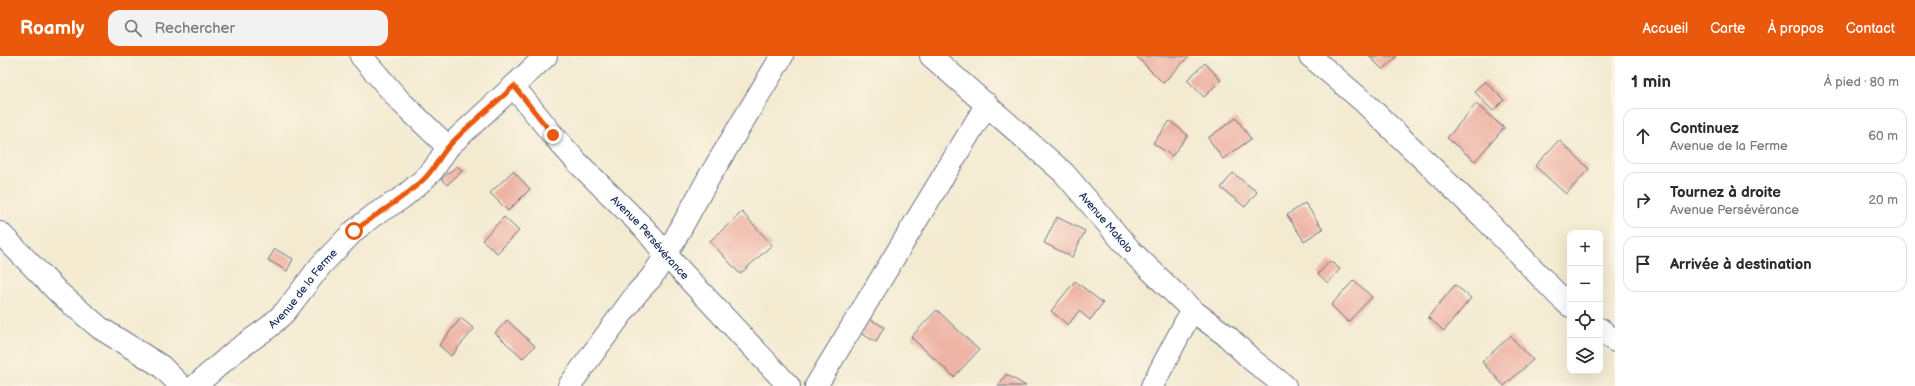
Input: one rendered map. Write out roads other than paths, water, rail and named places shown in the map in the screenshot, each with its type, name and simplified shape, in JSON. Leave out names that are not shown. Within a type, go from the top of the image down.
[{"type":"street","points":[[361,56],[400,101],[448,147]]},
{"type":"street","name":"Avenue de la Ferme","points":[[195,386],[234,352],[269,327],[285,312],[321,265],[359,227],[374,215],[402,198],[423,180],[433,170],[448,147],[546,56]]},
{"type":"street","points":[[569,386],[637,293],[651,278],[666,255],[708,179],[782,56]]},
{"type":"street","name":"Avenue Makolo","points":[[930,56],[987,104],[1064,173],[1131,251],[1192,310],[1227,336],[1252,360],[1285,386]]},
{"type":"street","points":[[1310,56],[1365,103],[1484,218],[1567,304]]},
{"type":"street","name":"Avenue Persévérance","points":[[514,86],[553,135],[645,229],[666,255],[789,386]]},
{"type":"street","points":[[816,386],[987,104]]},
{"type":"street","points":[[0,233],[60,294],[100,328],[161,366],[181,386]]},
{"type":"street","points":[[1152,386],[1192,310]]},
{"type":"street","points":[[1603,331],[1615,341]]}]
